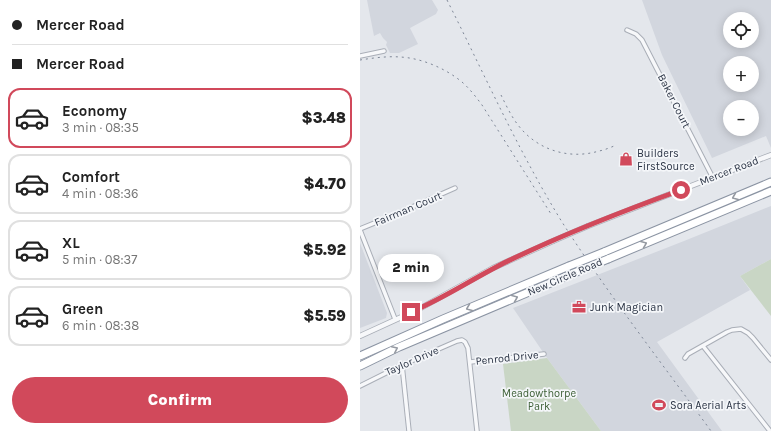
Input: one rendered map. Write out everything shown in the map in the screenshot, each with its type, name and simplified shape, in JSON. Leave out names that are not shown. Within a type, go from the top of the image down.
[{"type":"highway","name":"New Circle Road","points":[[360,356],[443,319],[771,182]]},
{"type":"highway","name":"New Circle Road","points":[[360,366],[399,346],[771,191]]},
{"type":"street","name":"Baker Court","points":[[627,30],[636,34],[642,40],[713,178]]},
{"type":"street","points":[[360,56],[384,52]]},
{"type":"street","name":"Mercer Road","points":[[360,336],[419,309],[493,268],[588,226],[771,156]]},
{"type":"street","name":"Fairman Court","points":[[360,229],[455,188]]},
{"type":"street","points":[[360,229],[395,319]]},
{"type":"street","points":[[685,358],[688,354],[727,332],[741,329],[753,338],[771,360]]},
{"type":"street","name":"Taylor Drive","points":[[360,386],[402,365],[457,341],[462,340],[468,348],[470,362]]},
{"type":"street","points":[[703,346],[770,431]]},
{"type":"street","name":"Penrod Drive","points":[[470,362],[544,354]]},
{"type":"street","points":[[470,362],[477,431]]},
{"type":"street","points":[[402,365],[409,431]]},
{"type":"shaded area","points":[[367,0],[432,0],[438,10],[436,14],[410,28],[418,44],[399,53],[390,53],[386,45],[387,42],[380,33],[374,36]]},
{"type":"shaded area","points":[[642,0],[771,0],[771,148],[766,136],[712,158],[662,55]]},
{"type":"shaded area","points":[[771,206],[771,259],[740,276],[750,290],[657,342],[722,431],[601,431],[547,358],[513,308]]},
{"type":"shaded area","points":[[360,243],[387,313],[386,318],[360,328]]},
{"type":"green space","points":[[771,259],[771,316],[740,276]]},
{"type":"green space","name":"Meadowthorpe Park","points":[[547,358],[601,431],[511,431],[503,364]]},
{"type":"railway","points":[[447,0],[520,147],[562,222],[616,302],[711,431]]},
{"type":"railway","points":[[360,60],[390,57],[416,59],[440,68],[462,82],[482,105],[551,214]]},
{"type":"railway","points":[[501,95],[518,125],[534,141],[544,147],[554,151],[576,154],[601,151],[617,145]]},
{"type":"place","name":"Builders FirstSource","points":[[626,159]]},
{"type":"place","name":"Junk Magician","points":[[579,307]]},
{"type":"place","name":"Sora Aerial Arts","points":[[659,405]]},
{"type":"route","points":[[411,312],[509,260],[588,226],[681,190]]}]
